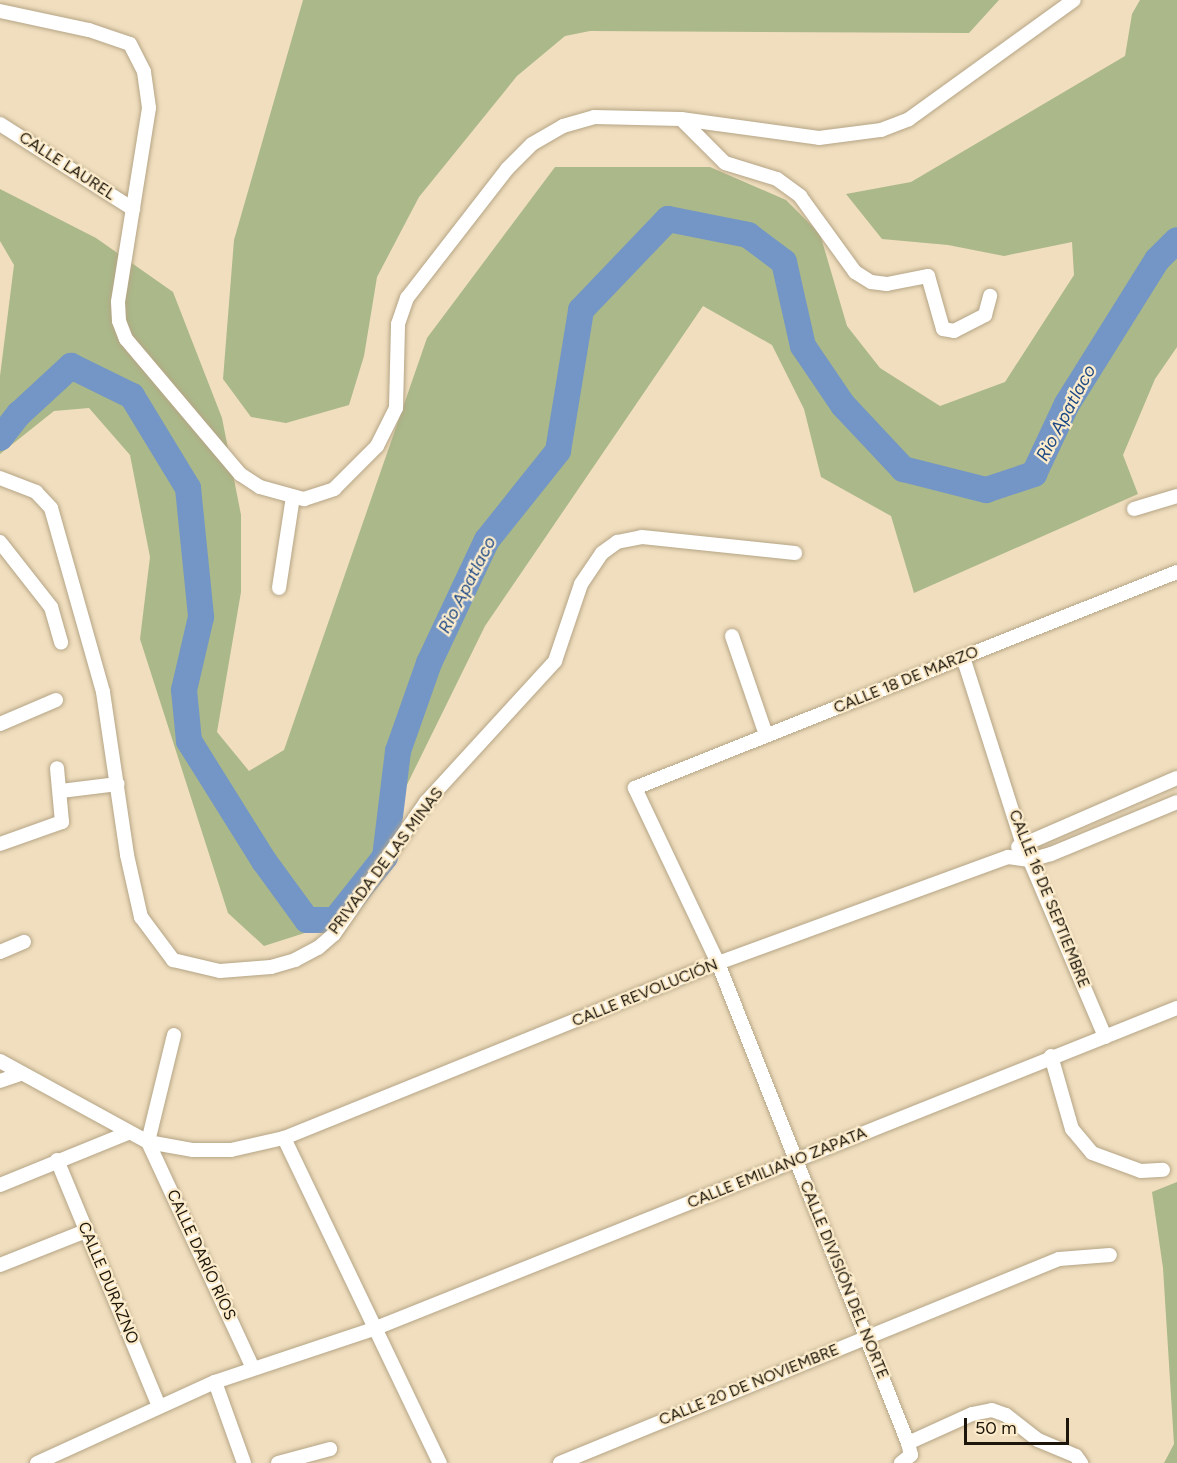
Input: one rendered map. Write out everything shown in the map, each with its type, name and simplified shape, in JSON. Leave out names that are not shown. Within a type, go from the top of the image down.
[{"type":"street","points":[[0,11],[89,30],[130,45],[144,72],[149,108],[118,302],[126,339],[240,474],[260,487],[304,499],[334,489],[377,446],[396,408],[398,324],[407,298],[507,169],[532,144],[563,126],[594,117],[681,120],[819,138],[881,130],[909,119],[1074,0]]},
{"type":"street","points":[[681,120],[725,163],[777,179],[800,196],[855,272],[871,282],[887,284],[928,276],[943,329],[954,332],[985,315],[990,296]]},
{"type":"street","name":"CALLE LAUREL","points":[[0,124],[133,209]]},
{"type":"street","name":"PRIVADA DE LAS MINAS","points":[[0,478],[36,492],[51,508],[103,692],[141,917],[173,960],[220,971],[271,967],[295,960],[334,934],[426,802],[555,661],[580,584],[602,553],[618,542],[642,537],[795,553]]},
{"type":"street","points":[[1134,509],[1177,496]]},
{"type":"street","points":[[279,588],[293,497]]},
{"type":"street","points":[[0,542],[51,607],[61,643]]},
{"type":"street","name":"CALLE 18 DE MARZO","points":[[635,788],[1177,572]]},
{"type":"street","points":[[732,636],[766,735]]},
{"type":"street","name":"CALLE 16 DE SEPTIEMBRE","points":[[963,657],[1022,842],[1105,1037]]},
{"type":"street","points":[[0,724],[56,700]]},
{"type":"street","points":[[0,844],[62,822],[61,791],[57,768]]},
{"type":"street","name":"CALLE REVOLUCIÓN","points":[[0,1060],[20,1074],[148,1142],[193,1150],[231,1150],[284,1138],[718,963],[1008,857],[1022,842],[1177,778]]},
{"type":"street","points":[[61,791],[118,784]]},
{"type":"street","name":"CALLE DIVISIÓN DEL NORTE","points":[[635,788],[718,963],[908,1443]]},
{"type":"street","name":"CALLE REVOLUCIÓN","points":[[1008,857],[1030,860],[1177,802]]},
{"type":"street","points":[[0,952],[24,942]]},
{"type":"street","name":"CALLE EMILIANO ZAPATA","points":[[37,1463],[215,1382],[376,1328],[1051,1056],[1177,1008]]},
{"type":"street","points":[[148,1142],[174,1035]]},
{"type":"street","points":[[1051,1056],[1072,1129],[1092,1153],[1141,1171],[1163,1170]]},
{"type":"street","points":[[0,1081],[20,1074]]},
{"type":"street","points":[[0,1185],[128,1133]]},
{"type":"street","points":[[284,1138],[440,1463]]},
{"type":"street","name":"CALLE DARÍO RÍOS","points":[[148,1142],[253,1368]]},
{"type":"street","name":"CALLE DURAZNO","points":[[57,1160],[159,1406]]},
{"type":"street","points":[[0,1265],[86,1231]]},
{"type":"street","name":"CALLE 20 DE NOVIEMBRE","points":[[560,1463],[1059,1259],[1110,1255]]},
{"type":"street","points":[[215,1382],[244,1463]]},
{"type":"street","points":[[901,1463],[911,1455],[908,1443],[972,1414],[992,1410],[1006,1415],[1038,1440],[1076,1456],[1081,1463]]},
{"type":"street","points":[[278,1463],[330,1449]]},
{"type":"green space","points":[[303,0],[999,0],[969,33],[590,31],[565,36],[517,76],[419,197],[377,277],[364,356],[349,405],[286,423],[251,417],[223,379],[234,240]]},
{"type":"green space","points":[[1140,0],[1177,0],[1177,347],[1155,379],[1123,455],[1138,494],[914,593],[891,516],[821,477],[804,409],[772,345],[703,306],[485,626],[368,864],[314,930],[264,946],[228,913],[140,639],[150,557],[130,455],[89,408],[54,411],[0,454],[0,376],[14,265],[0,241],[0,189],[96,238],[173,292],[222,418],[241,515],[241,592],[217,732],[249,771],[284,750],[427,338],[555,167],[710,167],[786,200],[820,234],[847,326],[880,368],[940,406],[1005,382],[1074,275],[1072,242],[1004,256],[948,245],[882,239],[846,194],[911,182],[1125,56],[1132,14]]},
{"type":"green space","points":[[1177,1182],[1177,1463],[1164,1463],[1174,1444],[1163,1268],[1152,1192]]},
{"type":"waterway","name":"Rio Apatlaco","points":[[0,438],[19,414],[71,366],[132,396],[188,488],[201,617],[184,690],[189,741],[264,861],[307,920],[335,920],[385,857],[398,751],[429,663],[487,540],[558,451],[581,310],[668,219],[748,235],[784,262],[803,346],[843,405],[903,469],[986,490],[1034,474],[1067,404],[1157,260],[1177,240]]}]
